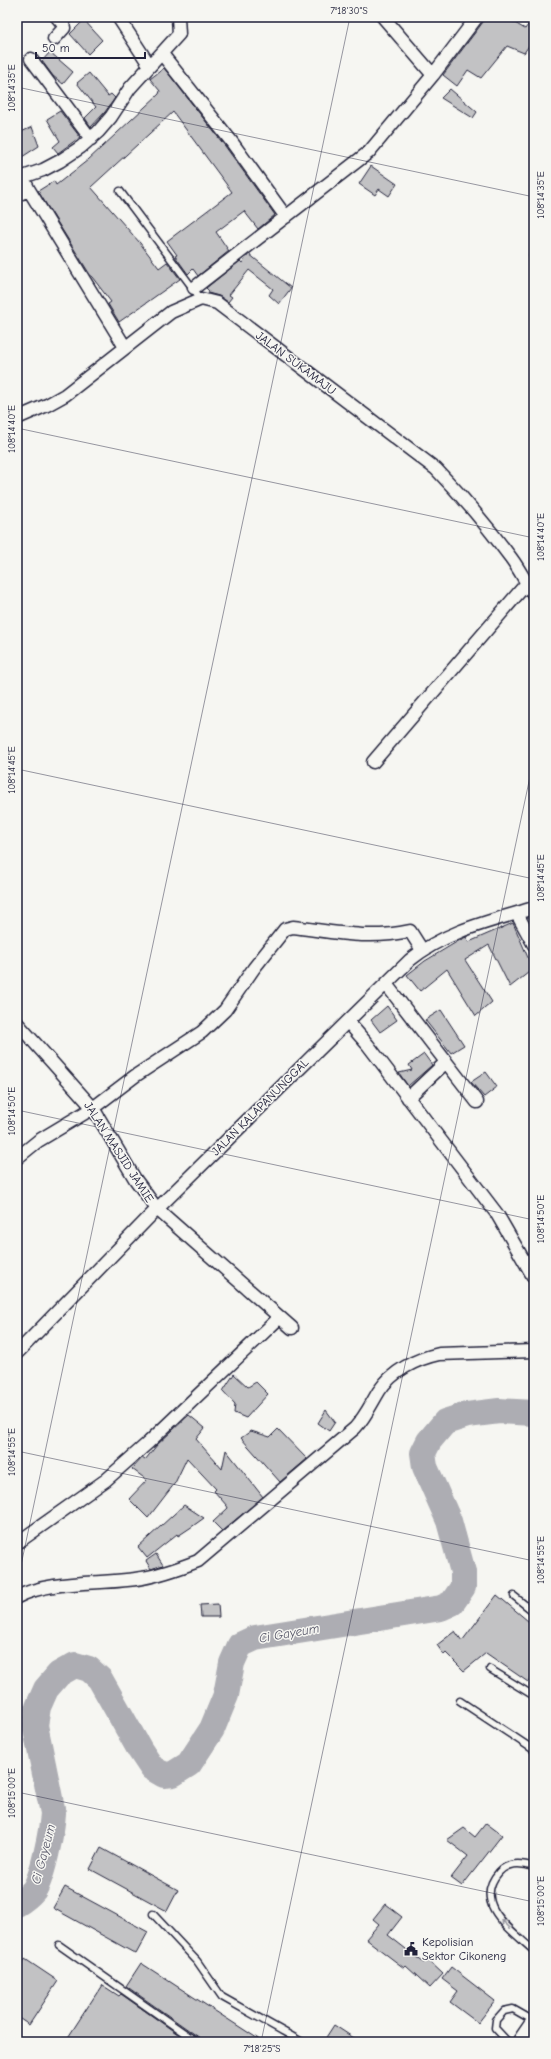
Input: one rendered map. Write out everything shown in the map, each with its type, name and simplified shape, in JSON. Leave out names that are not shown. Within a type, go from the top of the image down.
[{"type":"highway","points":[[523,2042],[534,2026]]},
{"type":"street","points":[[54,40],[64,28],[63,24],[57,17]]},
{"type":"street","points":[[118,17],[150,66]]},
{"type":"street","points":[[125,347],[24,180],[26,176],[52,166],[91,139],[111,117],[130,88],[179,34],[178,17]]},
{"type":"street","points":[[383,17],[433,75]]},
{"type":"street","points":[[194,288],[369,152],[433,75],[478,17]]},
{"type":"street","points":[[162,54],[231,141],[286,217]]},
{"type":"street","points":[[31,59],[91,139]]},
{"type":"street","points":[[17,195],[29,190]]},
{"type":"street","points":[[17,418],[47,405],[65,395],[171,312],[201,299]]},
{"type":"street","name":"JALAN SUKAMAJU","points":[[201,299],[217,303],[436,469],[457,490],[490,530],[512,560],[534,595]]},
{"type":"street","points":[[373,762],[527,583]]},
{"type":"street","name":"JALAN KALAPANUNGGAL","points":[[17,1353],[158,1209],[422,950],[445,938],[471,928],[534,908]]},
{"type":"street","points":[[517,914],[534,945]]},
{"type":"street","points":[[17,1158],[38,1141],[93,1108],[135,1076],[202,1032],[217,1018],[285,929],[293,927],[357,936],[414,934],[422,950]]},
{"type":"street","points":[[386,984],[477,1102]]},
{"type":"street","points":[[348,1022],[368,1045],[498,1214],[534,1278]]},
{"type":"street","name":"JALAN MASJID JAMIE","points":[[17,1023],[93,1108],[135,1179],[158,1209],[292,1328]]},
{"type":"street","points":[[408,1098],[446,1062]]},
{"type":"street","points":[[17,1543],[106,1480],[149,1442],[279,1318]]},
{"type":"street","points":[[18,1592],[142,1578],[168,1572],[198,1561],[355,1428],[368,1412],[380,1391],[394,1373],[425,1358],[439,1354],[534,1351]]},
{"type":"lane","points":[[120,191],[201,299]]},
{"type":"lane","points":[[514,1596],[534,1612]]},
{"type":"lane","points":[[490,1669],[534,1696]]},
{"type":"lane","points":[[460,1701],[534,1750]]},
{"type":"lane","points":[[534,1867],[522,1864],[511,1865],[501,1870],[492,1881],[489,1891],[490,1903],[496,1913],[534,1951]]},
{"type":"lane","points":[[153,1914],[197,1961],[222,1997],[302,2042]]},
{"type":"lane","points":[[59,1945],[197,2042]]},
{"type":"lane","points":[[508,2042],[495,2028],[496,2020],[504,2011],[513,2009],[534,2021]]},
{"type":"building","points":[[484,17],[505,17],[525,29],[534,17],[534,38],[524,53],[507,46],[481,78],[468,70],[457,86],[443,75],[483,22]]},
{"type":"building","points":[[84,20],[102,40],[88,54],[70,34]]},
{"type":"building","points":[[50,52],[73,72],[63,84],[53,76],[42,61]]},
{"type":"building","points":[[164,68],[225,146],[275,215],[258,229],[244,211],[216,232],[229,251],[198,276],[193,269],[188,274],[175,256],[177,255],[167,241],[232,192],[173,112],[91,187],[140,243],[159,268],[167,262],[180,279],[119,322],[108,304],[111,302],[89,273],[38,191],[54,181],[56,185],[88,160],[159,94],[160,91],[150,79]]},
{"type":"building","points":[[89,73],[108,96],[111,94],[115,98],[105,112],[91,127],[85,118],[96,107],[77,83]]},
{"type":"building","points":[[450,89],[477,112],[473,118],[441,98]]},
{"type":"building","points":[[60,111],[80,137],[58,153],[53,147],[60,141],[47,119]]},
{"type":"building","points":[[32,127],[39,146],[22,157],[17,148],[17,134]]},
{"type":"building","points":[[371,166],[397,184],[389,196],[379,189],[375,195],[359,184]]},
{"type":"building","points":[[249,254],[291,288],[279,304],[269,295],[273,289],[249,270],[229,295],[232,297],[228,302],[219,296],[208,293],[209,291],[206,288],[240,261],[242,263]]},
{"type":"building","points":[[513,923],[533,969],[510,987],[489,945],[465,960],[492,1002],[476,1016],[447,969],[420,991],[407,975],[425,961],[466,937],[469,942]]},
{"type":"building","points":[[387,1006],[397,1020],[380,1032],[371,1020]]},
{"type":"building","points":[[441,1010],[464,1045],[451,1053],[425,1020]]},
{"type":"building","points":[[424,1054],[432,1065],[408,1086],[399,1073],[412,1070],[409,1065]]},
{"type":"building","points":[[486,1072],[497,1087],[484,1097],[471,1082]]},
{"type":"building","points":[[234,1374],[248,1387],[256,1382],[268,1394],[246,1418],[234,1413],[235,1404],[223,1391]]},
{"type":"building","points":[[326,1410],[335,1422],[329,1431],[318,1423]]},
{"type":"building","points":[[189,1415],[205,1428],[196,1439],[222,1469],[226,1450],[263,1497],[222,1531],[213,1522],[228,1508],[214,1491],[216,1489],[187,1458],[175,1483],[148,1518],[129,1499],[147,1480],[132,1469],[142,1458],[145,1460],[157,1445]]},
{"type":"building","points":[[278,1429],[307,1459],[280,1482],[241,1438],[251,1431],[270,1437]]},
{"type":"building","points":[[184,1505],[204,1518],[178,1536],[177,1534],[147,1558],[138,1547]]},
{"type":"building","points":[[156,1554],[163,1565],[151,1569],[146,1561]]},
{"type":"building","points":[[497,1595],[534,1626],[534,1675],[528,1682],[486,1653],[464,1671],[446,1653],[444,1655],[437,1645],[455,1631],[462,1641]]},
{"type":"building","points":[[218,1604],[219,1617],[201,1617],[200,1605]]},
{"type":"building","points":[[486,1823],[502,1835],[462,1886],[451,1878],[468,1856],[447,1840],[464,1828],[475,1837]]},
{"type":"building","points":[[101,1848],[178,1890],[167,1911],[90,1869]]},
{"type":"building","points":[[65,1887],[148,1932],[136,1954],[53,1908]]},
{"type":"building","points":[[385,1904],[402,1917],[388,1935],[424,1963],[427,1959],[443,1974],[430,1988],[406,1966],[404,1968],[366,1939],[379,1924],[373,1919]]},
{"type":"building","points":[[25,1959],[58,1981],[29,2025],[17,2017],[17,1972]]},
{"type":"building","points":[[141,1963],[263,2042],[201,2042],[200,2038],[126,1986]]},
{"type":"building","points":[[451,1967],[495,2001],[478,2023],[450,2002],[458,1991],[442,1979]]},
{"type":"building","points":[[102,1985],[119,1996],[121,1994],[189,2042],[65,2042]]},
{"type":"building","points":[[334,2025],[360,2042],[323,2042]]},
{"type":"waterway","name":"Ci Gayeum","points":[[17,1904],[34,1890],[41,1874],[49,1841],[53,1813],[35,1725],[38,1707],[46,1689],[59,1674],[75,1665],[89,1669],[100,1679],[140,1750],[152,1768],[164,1775],[173,1774],[189,1764],[212,1729],[226,1695],[232,1663],[240,1645],[255,1638],[441,1608],[452,1603],[463,1587],[463,1572],[449,1521],[425,1467],[423,1453],[429,1441],[445,1422],[467,1415],[499,1411],[534,1413]]},
{"type":"place","name":"Kepolisian Sektor Cikoneng","points":[[411,1949]]}]
